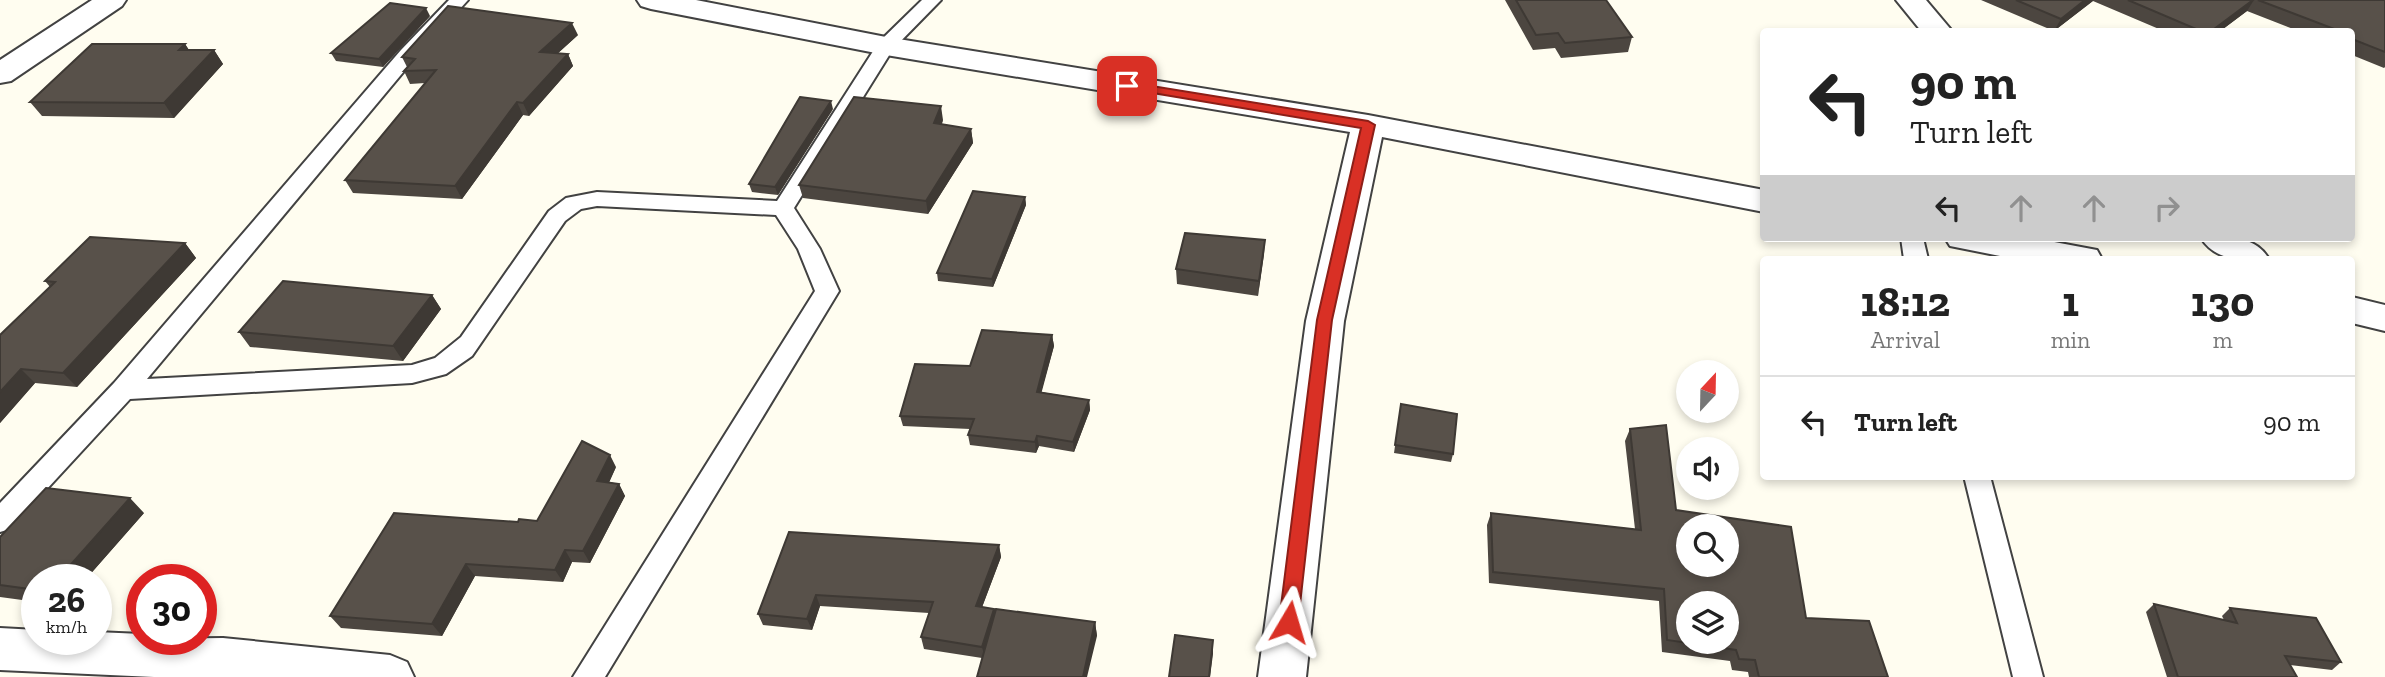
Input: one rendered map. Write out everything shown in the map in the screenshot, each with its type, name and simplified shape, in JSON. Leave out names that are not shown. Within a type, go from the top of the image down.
[{"type":"street","points":[[0,75],[113,0]]},
{"type":"street","points":[[652,0],[886,46],[1368,125],[1760,200]]},
{"type":"street","points":[[1910,0],[1934,28]]},
{"type":"street","points":[[1282,677],[1325,320],[1368,125]]},
{"type":"street","points":[[1986,242],[2067,256]]},
{"type":"street","points":[[2225,242],[2246,256]]},
{"type":"street","points":[[2355,311],[2385,318]]},
{"type":"street","points":[[0,649],[223,659],[390,677]]},
{"type":"lane","points":[[0,521],[123,390],[399,64],[459,0]]},
{"type":"lane","points":[[783,208],[886,46],[932,0]]},
{"type":"lane","points":[[886,46],[941,0]]},
{"type":"lane","points":[[123,390],[412,374],[435,370],[458,356],[470,343],[557,216],[575,203],[597,199],[783,208]]},
{"type":"lane","points":[[589,677],[828,291],[809,249],[783,208]]},
{"type":"lane","points":[[1978,480],[2028,677]]},
{"type":"building","points":[[1516,0],[1606,0],[1632,37],[1565,43],[1558,33],[1536,35]]},
{"type":"building","points":[[2016,0],[2085,0],[2061,19]]},
{"type":"building","points":[[2128,0],[2253,0],[2215,28],[2194,28]]},
{"type":"building","points":[[2258,0],[2385,0],[2385,52],[2355,40],[2355,28],[2332,28]]},
{"type":"building","points":[[390,3],[426,8],[379,59],[331,53]]},
{"type":"building","points":[[448,6],[572,23],[540,52],[568,54],[523,103],[517,102],[455,186],[345,180],[436,70],[404,71],[415,59],[402,57]]},
{"type":"building","points":[[92,44],[185,44],[179,50],[214,50],[164,103],[30,102]]},
{"type":"building","points":[[800,97],[831,101],[775,187],[749,184]]},
{"type":"building","points":[[854,97],[941,106],[934,123],[971,129],[926,201],[799,185]]},
{"type":"building","points":[[973,191],[1025,197],[992,279],[937,273]]},
{"type":"building","points":[[1185,233],[1265,240],[1259,281],[1176,269]]},
{"type":"building","points":[[90,237],[185,243],[63,373],[21,369],[0,392],[0,335],[55,282],[45,281]]},
{"type":"building","points":[[283,281],[432,295],[393,346],[239,332]]},
{"type":"building","points":[[982,330],[1052,335],[1037,392],[1089,400],[1073,442],[1037,436],[1035,442],[968,435],[974,419],[900,416],[915,364],[970,366]]},
{"type":"building","points":[[1401,404],[1457,414],[1453,454],[1395,445]]},
{"type":"building","points":[[1666,425],[1676,510],[1703,514],[1676,514],[1676,577],[1739,577],[1739,519],[1791,527],[1806,618],[1869,621],[1888,677],[1759,677],[1755,660],[1739,659],[1737,654],[1739,591],[1676,591],[1676,641],[1667,640],[1664,589],[1493,572],[1491,513],[1641,530],[1630,429]]},
{"type":"building","points":[[582,441],[610,455],[597,481],[619,484],[583,551],[565,550],[555,570],[466,564],[432,624],[330,616],[394,513],[537,521]]},
{"type":"building","points":[[46,488],[130,498],[71,564],[21,564],[21,588],[0,585],[0,537]]},
{"type":"building","points":[[789,532],[999,545],[976,606],[994,609],[982,647],[921,637],[933,602],[816,595],[807,619],[758,614]]},
{"type":"building","points":[[2154,604],[2237,623],[2230,608],[2316,618],[2341,662],[2285,656],[2297,677],[2178,677]]},
{"type":"building","points":[[996,609],[1095,622],[1083,677],[977,677]]},
{"type":"building","points":[[1175,635],[1213,640],[1209,677],[1169,677]]},
{"type":"route","points":[[1127,86],[1368,125],[1325,320],[1289,622]]}]
